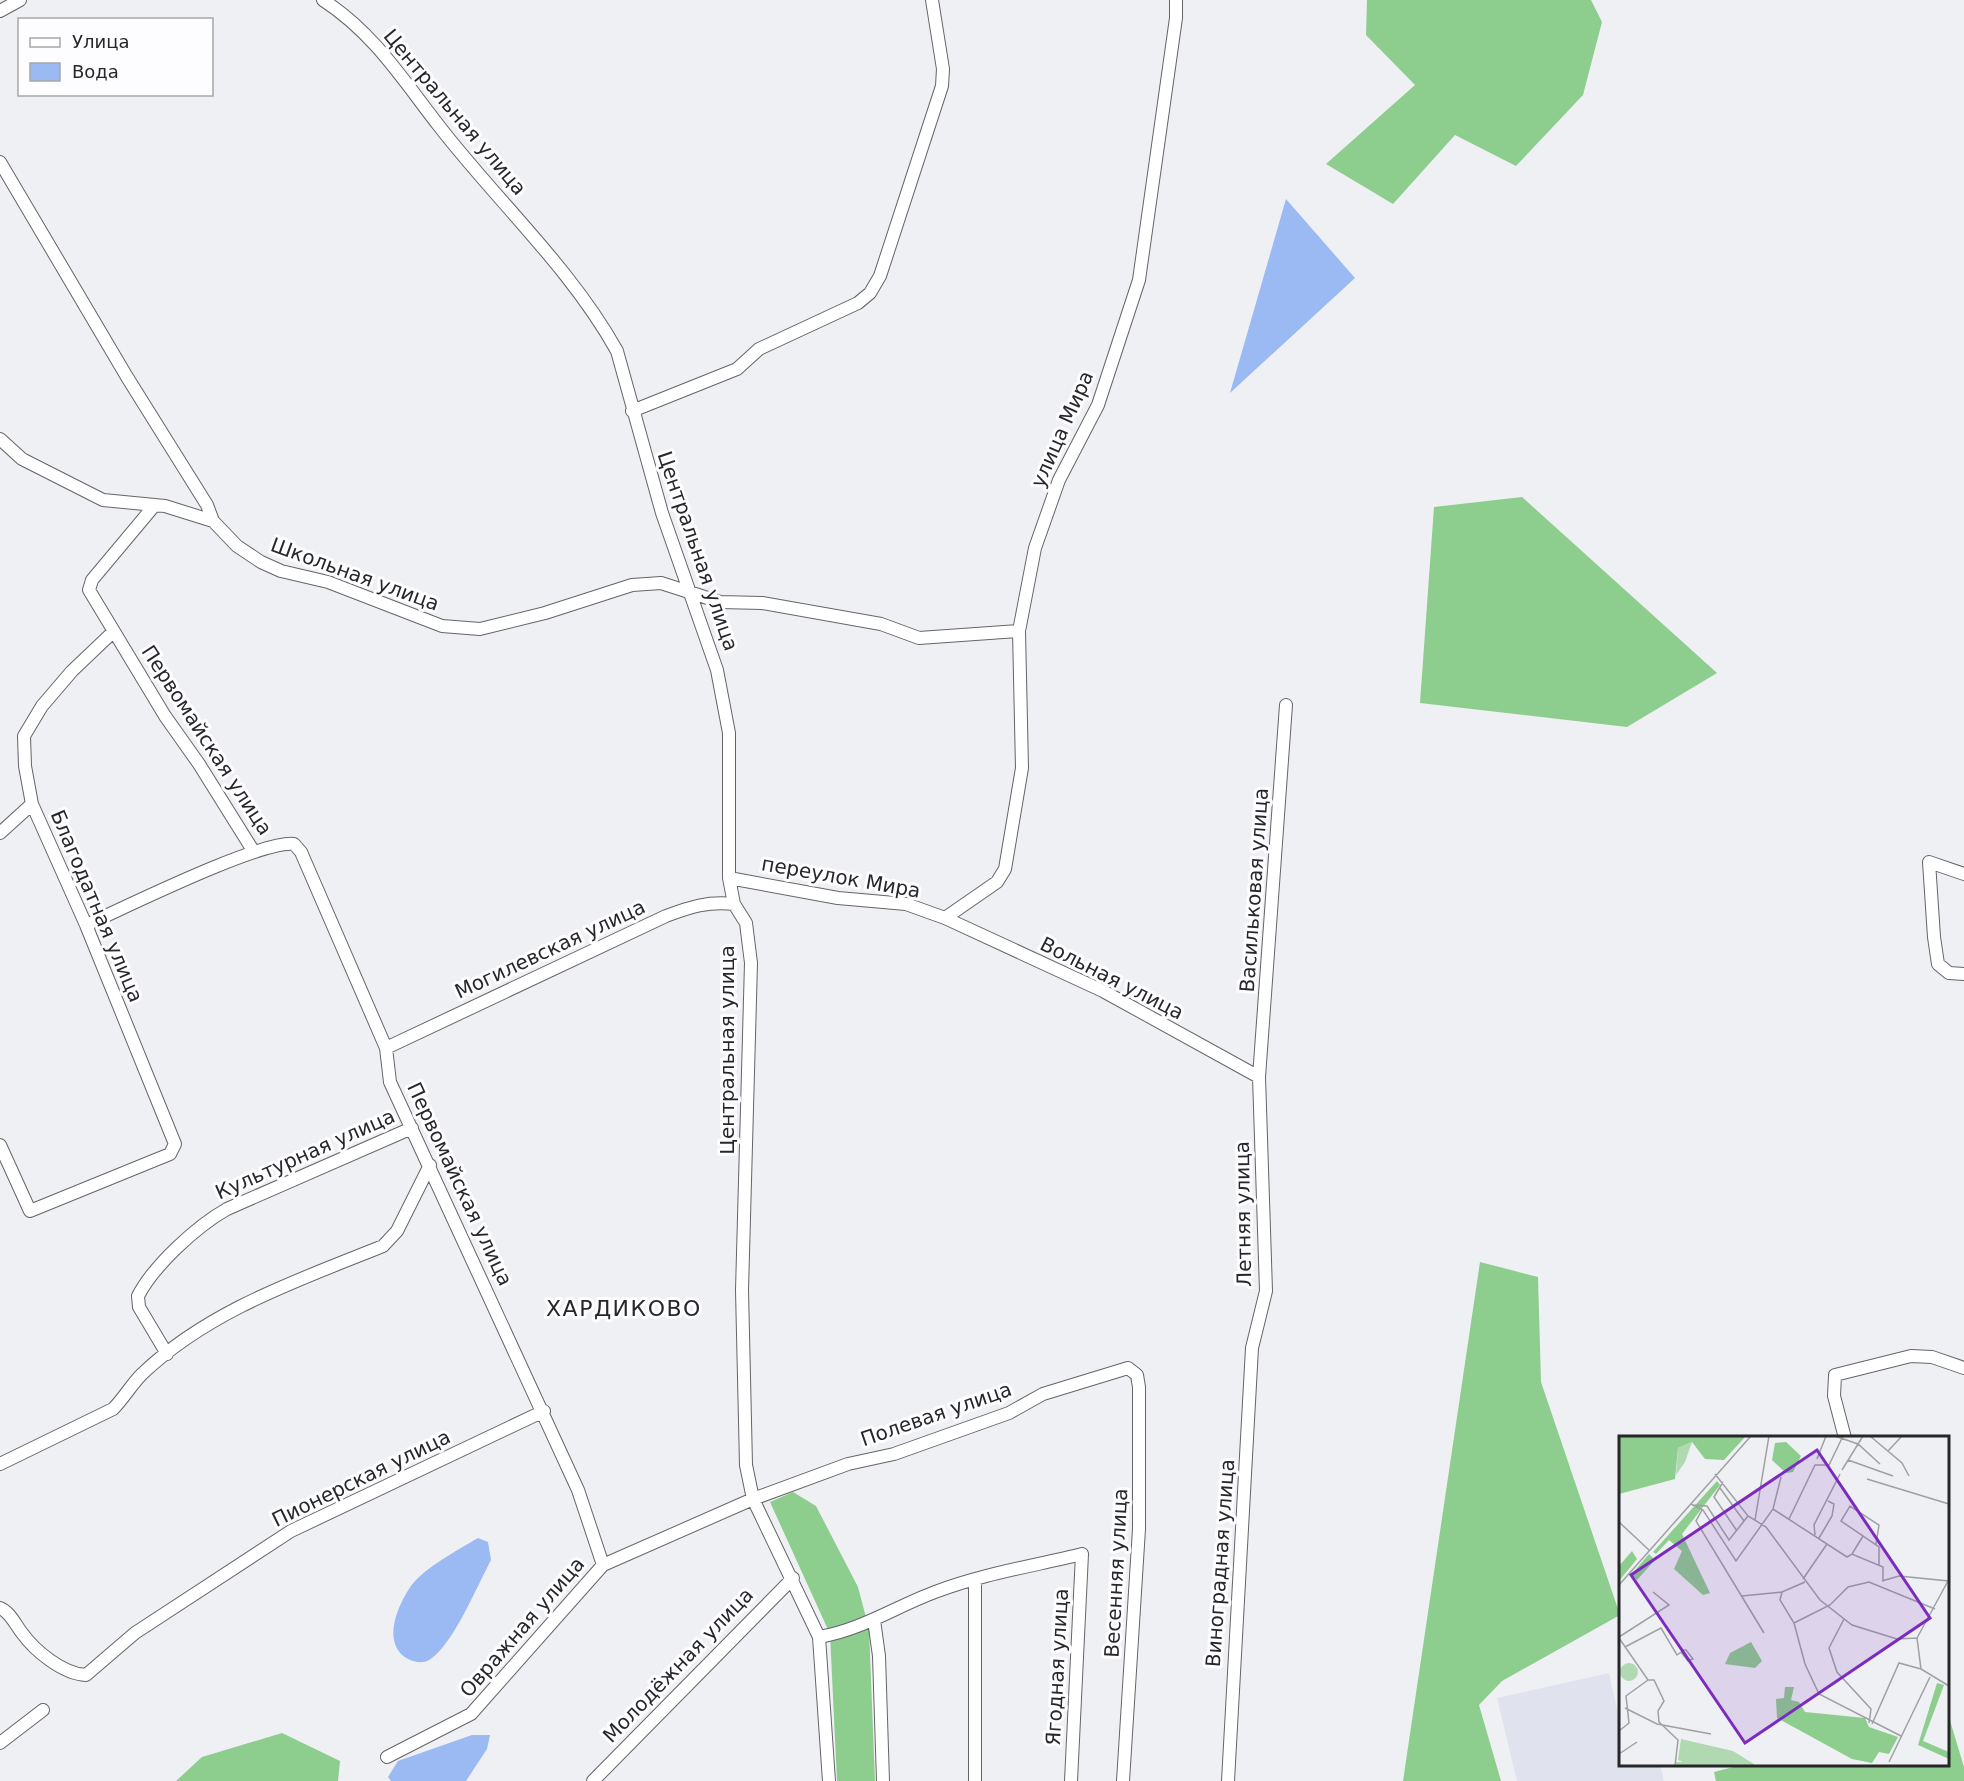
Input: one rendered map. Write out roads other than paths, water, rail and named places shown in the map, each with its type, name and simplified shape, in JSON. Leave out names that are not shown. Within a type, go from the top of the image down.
[{"type":"street","points":[[0,11],[20,0]]},
{"type":"street","name":"Центральная улица","points":[[323,0],[344,14],[395,65],[439,127],[522,222],[604,328],[617,351],[662,513],[692,593],[717,670],[729,733],[729,878],[734,904],[746,923],[751,963],[742,1290],[746,1466],[753,1499],[793,1578],[819,1637],[830,1781]]},
{"type":"street","points":[[632,411],[737,369],[759,349],[858,303],[870,293],[880,276],[942,86],[943,69],[932,0]]},
{"type":"street","name":"улица Мира","points":[[945,918],[997,882],[1004,874],[1022,768],[1019,632],[1035,548],[1059,480],[1098,405],[1139,280],[1176,18],[1176,0]]},
{"type":"street","name":"Школьная улица","points":[[0,162],[127,377],[207,505],[213,521],[237,546],[271,567],[328,582],[442,626],[480,629],[545,613],[632,585],[661,583],[720,602],[762,603],[881,624],[919,638],[1019,632]]},
{"type":"street","points":[[0,439],[22,459],[84,493],[103,500],[165,506],[213,521]]},
{"type":"street","name":"Первомайская улица","points":[[154,506],[93,580],[89,590],[113,632],[254,852],[283,843],[294,844],[301,852],[386,1048],[390,1082],[544,1411],[578,1490],[603,1565]]},
{"type":"street","name":"Благодатная улица","points":[[0,1145],[30,1211],[170,1154],[175,1144],[86,924],[32,804],[25,766],[24,736],[42,705],[72,671],[113,632]]},
{"type":"street","name":"Васильковая улица","points":[[1259,1077],[1286,705]]},
{"type":"street","points":[[0,833],[32,804]]},
{"type":"street","points":[[86,924],[254,852]]},
{"type":"street","points":[[1964,874],[1929,862],[1938,964],[1949,974],[1964,974]]},
{"type":"street","name":"переулок Мира","points":[[729,878],[838,898],[906,904],[945,918]]},
{"type":"street","name":"Могилевская улица","points":[[386,1048],[666,916],[699,903],[734,904]]},
{"type":"street","name":"Вольная улица","points":[[945,918],[1102,991],[1259,1077]]},
{"type":"street","name":"Летняя улица","points":[[1252,1348],[1266,1291],[1259,1077]]},
{"type":"street","name":"Культурная улица","points":[[167,1354],[140,1307],[138,1296],[162,1264],[210,1219],[226,1209],[412,1128]]},
{"type":"street","points":[[0,1464],[113,1409],[141,1376],[167,1354],[214,1322],[266,1293],[383,1246],[397,1231],[430,1165]]},
{"type":"street","name":"Виноградная улица","points":[[1228,1781],[1252,1348]]},
{"type":"street","points":[[1845,1436],[1834,1396],[1835,1375],[1911,1356],[1932,1357],[1964,1368]]},
{"type":"street","name":"Полевая улица","points":[[753,1499],[848,1464],[894,1454],[991,1419],[1022,1407],[1043,1394],[1124,1368],[1131,1369]]},
{"type":"street","name":"Весенняя улица","points":[[1123,1781],[1140,1487],[1139,1387],[1137,1375],[1131,1369]]},
{"type":"street","name":"Пионерская улица","points":[[0,1608],[6,1610],[23,1635],[43,1653],[76,1674],[86,1675],[135,1633],[291,1531],[544,1411]]},
{"type":"street","name":"Овражная улица","points":[[387,1756],[471,1714],[603,1565],[753,1499]]},
{"type":"street","name":"Ягодная улица","points":[[975,1580],[1082,1554],[1071,1781]]},
{"type":"street","name":"Молодёжная улица","points":[[593,1781],[793,1578]]},
{"type":"street","points":[[819,1637],[854,1630],[936,1592],[975,1580],[975,1781]]},
{"type":"street","points":[[874,1620],[879,1656],[883,1781]]},
{"type":"street","points":[[0,1743],[44,1710]]},
{"type":"water","points":[[1286,199],[1355,278],[1230,393]]},
{"type":"water","points":[[478,1538],[488,1542],[491,1560],[455,1629],[438,1653],[429,1660],[418,1662],[408,1659],[395,1644],[393,1635],[397,1614],[406,1594],[424,1573]]},
{"type":"water","points":[[472,1735],[490,1735],[487,1749],[466,1781],[391,1781],[388,1777],[398,1761]]},
{"type":"district","name":"ХАРДИКОВО","points":[[624,1308]]}]
